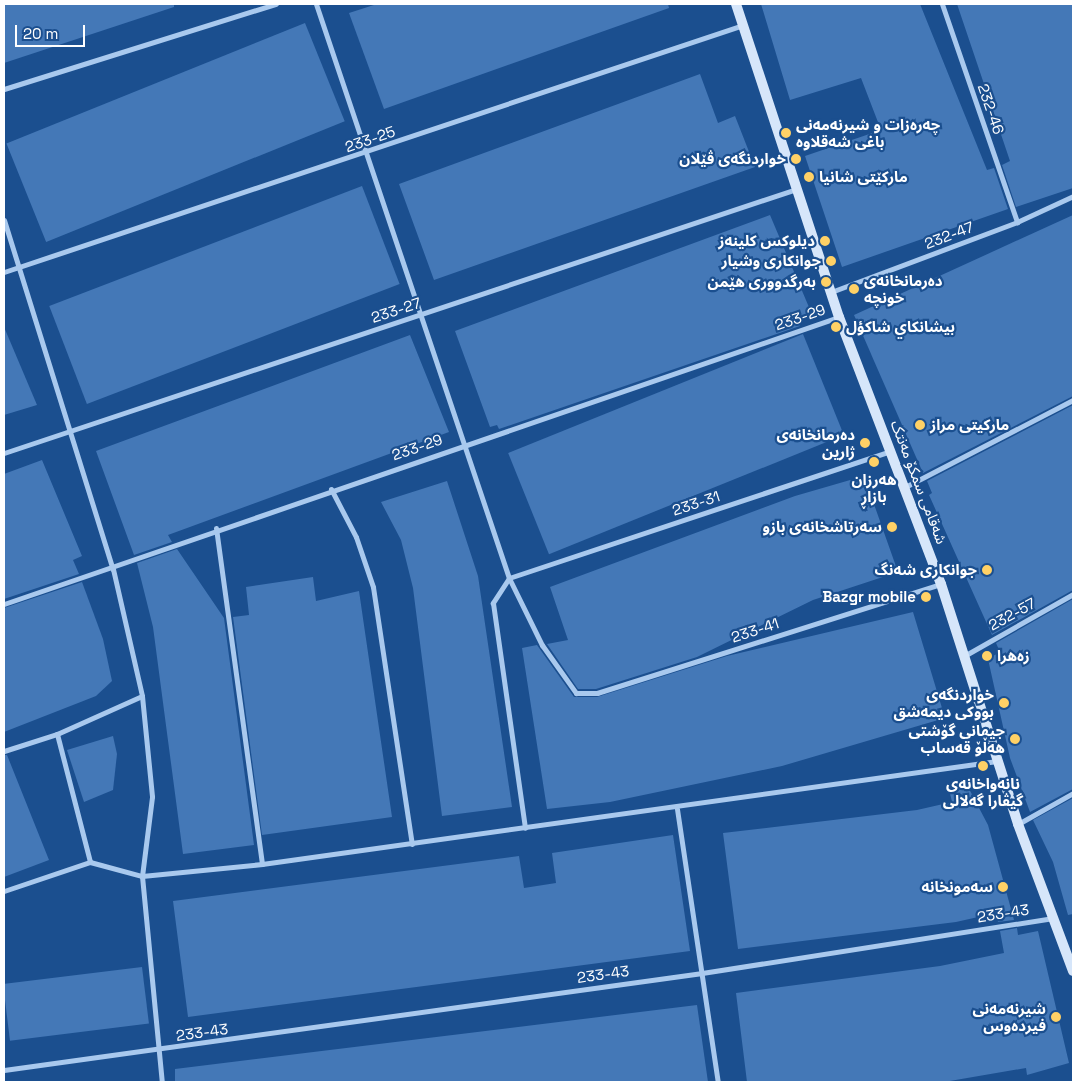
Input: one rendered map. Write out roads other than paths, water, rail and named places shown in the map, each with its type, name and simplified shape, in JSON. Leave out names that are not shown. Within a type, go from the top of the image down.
[{"type":"main road","name":"شەقامی سمکۆ مەنتک","points":[[736,4],[839,317],[892,450],[941,584],[1018,824],[1073,971]]},
{"type":"street","points":[[4,89],[276,4]]},
{"type":"street","points":[[316,4],[418,316],[509,578],[494,603],[525,828]]},
{"type":"street","name":"232-46","points":[[942,4],[1017,222]]},
{"type":"street","name":"233-25","points":[[4,272],[366,153],[743,25]]},
{"type":"street","name":"233-27","points":[[4,453],[796,189]]},
{"type":"street","name":"232-47","points":[[831,292],[1017,222],[1073,196]]},
{"type":"street","points":[[4,220],[113,569],[142,696],[152,797],[142,876],[157,1050],[162,1082]]},
{"type":"street","name":"233-29","points":[[4,604],[113,569],[216,528],[839,317]]},
{"type":"street","points":[[905,487],[1073,400]]},
{"type":"street","name":"233-31","points":[[509,578],[892,450]]},
{"type":"street","points":[[331,490],[356,536],[373,587],[412,844]]},
{"type":"street","points":[[216,528],[262,864]]},
{"type":"street","name":"233-41","points":[[509,578],[542,645],[576,693],[597,693],[941,584]]},
{"type":"street","name":"232-57","points":[[964,656],[1073,594]]},
{"type":"street","points":[[4,751],[57,734],[142,696]]},
{"type":"street","points":[[57,734],[90,862]]},
{"type":"street","points":[[4,891],[90,862],[142,876],[262,864],[677,809],[997,761]]},
{"type":"street","points":[[1018,824],[1073,793]]},
{"type":"street","points":[[677,809],[718,1082]]},
{"type":"street","name":"233-43","points":[[4,1070],[702,972],[1052,918]]},
{"type":"place","name":"چەرەزات و شیرنەمەنی باغی شەقلاوە","points":[[786,133]]},
{"type":"place","name":"خواردنگەی ڤێلان","points":[[796,159]]},
{"type":"place","name":"مارکێتی شانیا","points":[[809,177]]},
{"type":"place","name":"دیلوکس کلینەز","points":[[825,241]]},
{"type":"place","name":"جوانکاری وشیار","points":[[831,261]]},
{"type":"place","name":"بەرگدووری هێمن","points":[[826,282]]},
{"type":"place","name":"دەرمانخانەی خونچە","points":[[854,289]]},
{"type":"place","name":"بيشانكاي شاكؤل","points":[[836,327]]},
{"type":"place","name":"مارکیتی مراز","points":[[920,425]]},
{"type":"place","name":"دەرمانخانەی ژارین","points":[[865,443]]},
{"type":"place","name":"هەرزان بازاڕ","points":[[874,462]]},
{"type":"place","name":"سەرتاشخانەی بازو","points":[[892,527]]},
{"type":"place","name":"جوانکاری شەنگ","points":[[987,570]]},
{"type":"place","name":"Bazgr mobile","points":[[926,597]]},
{"type":"place","name":"زەهرا","points":[[987,656]]},
{"type":"place","name":"خواردنگەی بووکی دیمەشق","points":[[1004,703]]},
{"type":"place","name":"جیهانی گۆشتی هەڵۆ قەساب","points":[[1015,739]]},
{"type":"place","name":"نانەواخانەی گیڤارا گەلالی","points":[[983,766]]},
{"type":"place","name":"سەمونخانە","points":[[1003,887]]},
{"type":"place","name":"شیرنەمەنی فیردەوس","points":[[1056,1017]]}]
